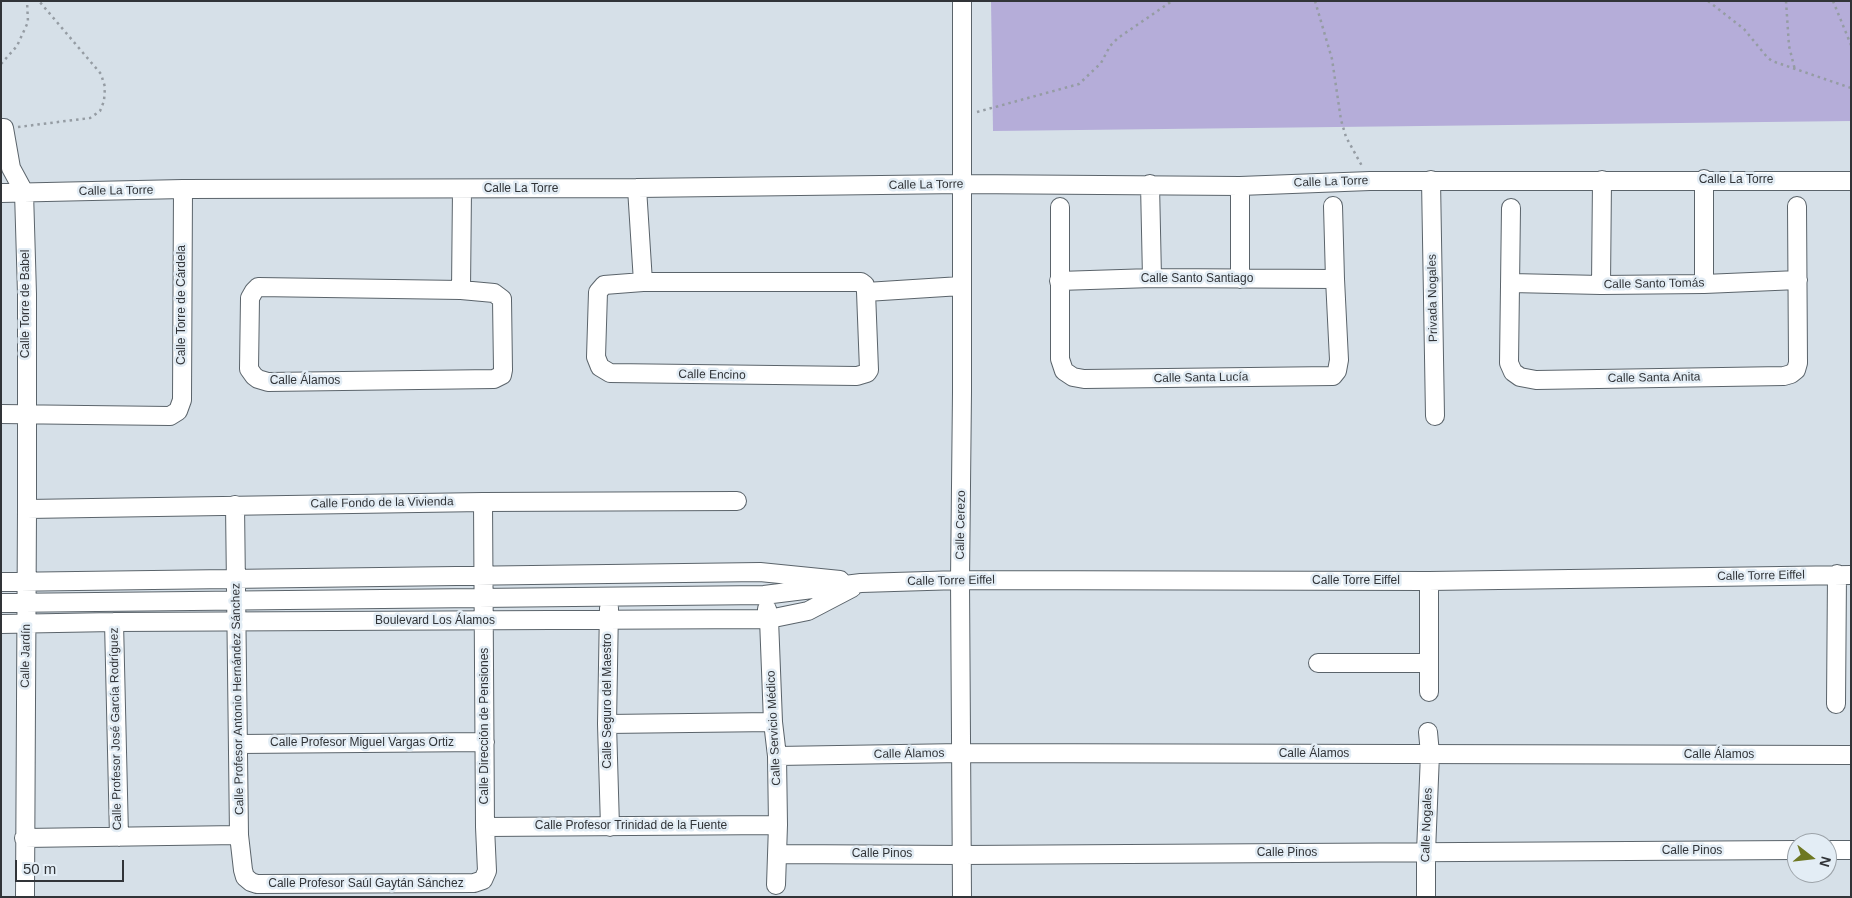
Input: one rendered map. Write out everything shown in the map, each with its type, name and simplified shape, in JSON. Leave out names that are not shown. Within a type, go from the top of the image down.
[{"type":"street","name":"Calle Cerezo","points":[[962,1],[960,580],[962,897]]},
{"type":"street","points":[[2,128],[11,168],[24,192]]},
{"type":"street","points":[[1,189],[11,168]]},
{"type":"street","name":"Calle La Torre","points":[[1,193],[183,189],[637,188],[962,184],[1240,186],[1431,180],[1851,181]]},
{"type":"street","name":"Privada Nogales","points":[[1431,180],[1434,416]]},
{"type":"street","points":[[1601,285],[1602,180]]},
{"type":"street","points":[[1704,180],[1704,284]]},
{"type":"street","points":[[1150,184],[1152,278]]},
{"type":"street","points":[[1240,186],[1240,279]]},
{"type":"street","points":[[637,188],[643,282]]},
{"type":"street","name":"Calle Torre de Cárdela","points":[[26,415],[170,416],[178,411],[182,400],[183,189]]},
{"type":"street","points":[[461,290],[462,189]]},
{"type":"street","name":"Calle Torre de Babel","points":[[24,192],[27,294],[26,415]]},
{"type":"street","name":"Calle Santa Lucía","points":[[1060,207],[1060,359],[1064,372],[1073,377],[1094,379],[1333,376],[1337,372],[1339,360],[1333,206]]},
{"type":"street","name":"Calle Santa Anita","points":[[1511,208],[1509,363],[1513,372],[1520,377],[1536,380],[1774,376],[1792,374],[1796,370],[1798,363],[1797,206]]},
{"type":"street","name":"Calle Santo Santiago","points":[[1059,282],[1152,278],[1335,279]]},
{"type":"street","name":"Calle Santo Tomás","points":[[1511,283],[1601,285],[1704,284],[1798,280]]},
{"type":"street","name":"Calle Encino","points":[[643,282],[859,282],[865,285],[866,292],[869,370],[863,375],[610,373],[600,367],[596,357],[598,292],[604,285],[643,282]]},
{"type":"street","points":[[866,292],[961,286]]},
{"type":"street","name":"Calle Álamos","points":[[258,287],[461,290],[494,293],[502,299],[503,370],[498,378],[268,382],[258,380],[249,369],[250,298],[258,287]]},
{"type":"street","points":[[1,414],[26,415]]},
{"type":"street","name":"Calle Jardín","points":[[25,897],[26,415]]},
{"type":"street","name":"Calle Fondo de la Vivienda","points":[[27,509],[482,502],[737,501]]},
{"type":"street","name":"Calle Dirección de Pensiones","points":[[474,883],[483,880],[487,871],[482,502]]},
{"type":"street","name":"Calle Profesor Antonio Hernández Sánchez","points":[[235,505],[238,622],[239,835],[243,870],[248,880],[257,884]]},
{"type":"street","points":[[1,582],[760,572],[861,583]]},
{"type":"street","name":"Calle Servicio Médico","points":[[760,572],[769,619],[773,722],[777,756],[778,825],[776,885]]},
{"type":"street","name":"Calle Seguro del Maestro","points":[[609,574],[607,724],[610,827]]},
{"type":"street","points":[[1836,704],[1844,574]]},
{"type":"street","name":"Calle Torre Eiffel","points":[[861,583],[960,580],[1429,581],[1844,574]]},
{"type":"street","points":[[1429,581],[1429,692]]},
{"type":"street","name":"Boulevard Los Álamos","points":[[1,603],[764,595],[861,583]]},
{"type":"street","name":"Boulevard Los Álamos","points":[[1,624],[769,619],[808,611],[861,583]]},
{"type":"street","name":"Calle Profesor José García Rodríguez","points":[[114,622],[119,837]]},
{"type":"street","points":[[1318,663],[1429,663]]},
{"type":"street","points":[[607,724],[773,722]]},
{"type":"street","points":[[1428,732],[1430,754]]},
{"type":"street","name":"Calle Profesor Miguel Vargas Ortiz","points":[[239,744],[485,742]]},
{"type":"street","name":"Calle Álamos","points":[[777,756],[962,753],[1851,755]]},
{"type":"street","name":"Calle Nogales","points":[[1426,897],[1430,754]]},
{"type":"street","name":"Calle Profesor Trinidad de la Fuente","points":[[485,827],[778,825]]},
{"type":"street","points":[[24,838],[239,835]]},
{"type":"street","name":"Calle Pinos","points":[[777,854],[962,855],[1787,850]]},
{"type":"street","points":[[1837,850],[1851,850]]},
{"type":"street","name":"Calle Profesor Saúl Gaytán Sánchez","points":[[257,884],[474,883]]},
{"type":"path","points":[[1,64],[17,46],[28,22],[27,1]]},
{"type":"path","points":[[2,128],[90,118],[100,111],[104,101],[105,87],[101,74],[39,1]]},
{"type":"path","points":[[962,116],[1079,84],[1101,63],[1110,46],[1118,38],[1172,1]]},
{"type":"path","points":[[1315,1],[1332,59],[1341,120],[1346,138],[1370,181]]},
{"type":"path","points":[[1708,1],[1744,30],[1772,62],[1851,88]]},
{"type":"path","points":[[1786,1],[1789,46],[1795,70]]},
{"type":"path","points":[[1833,1],[1851,45]]},
{"type":"shaded area","points":[[991,1],[1851,1],[1851,121],[993,131]]}]
